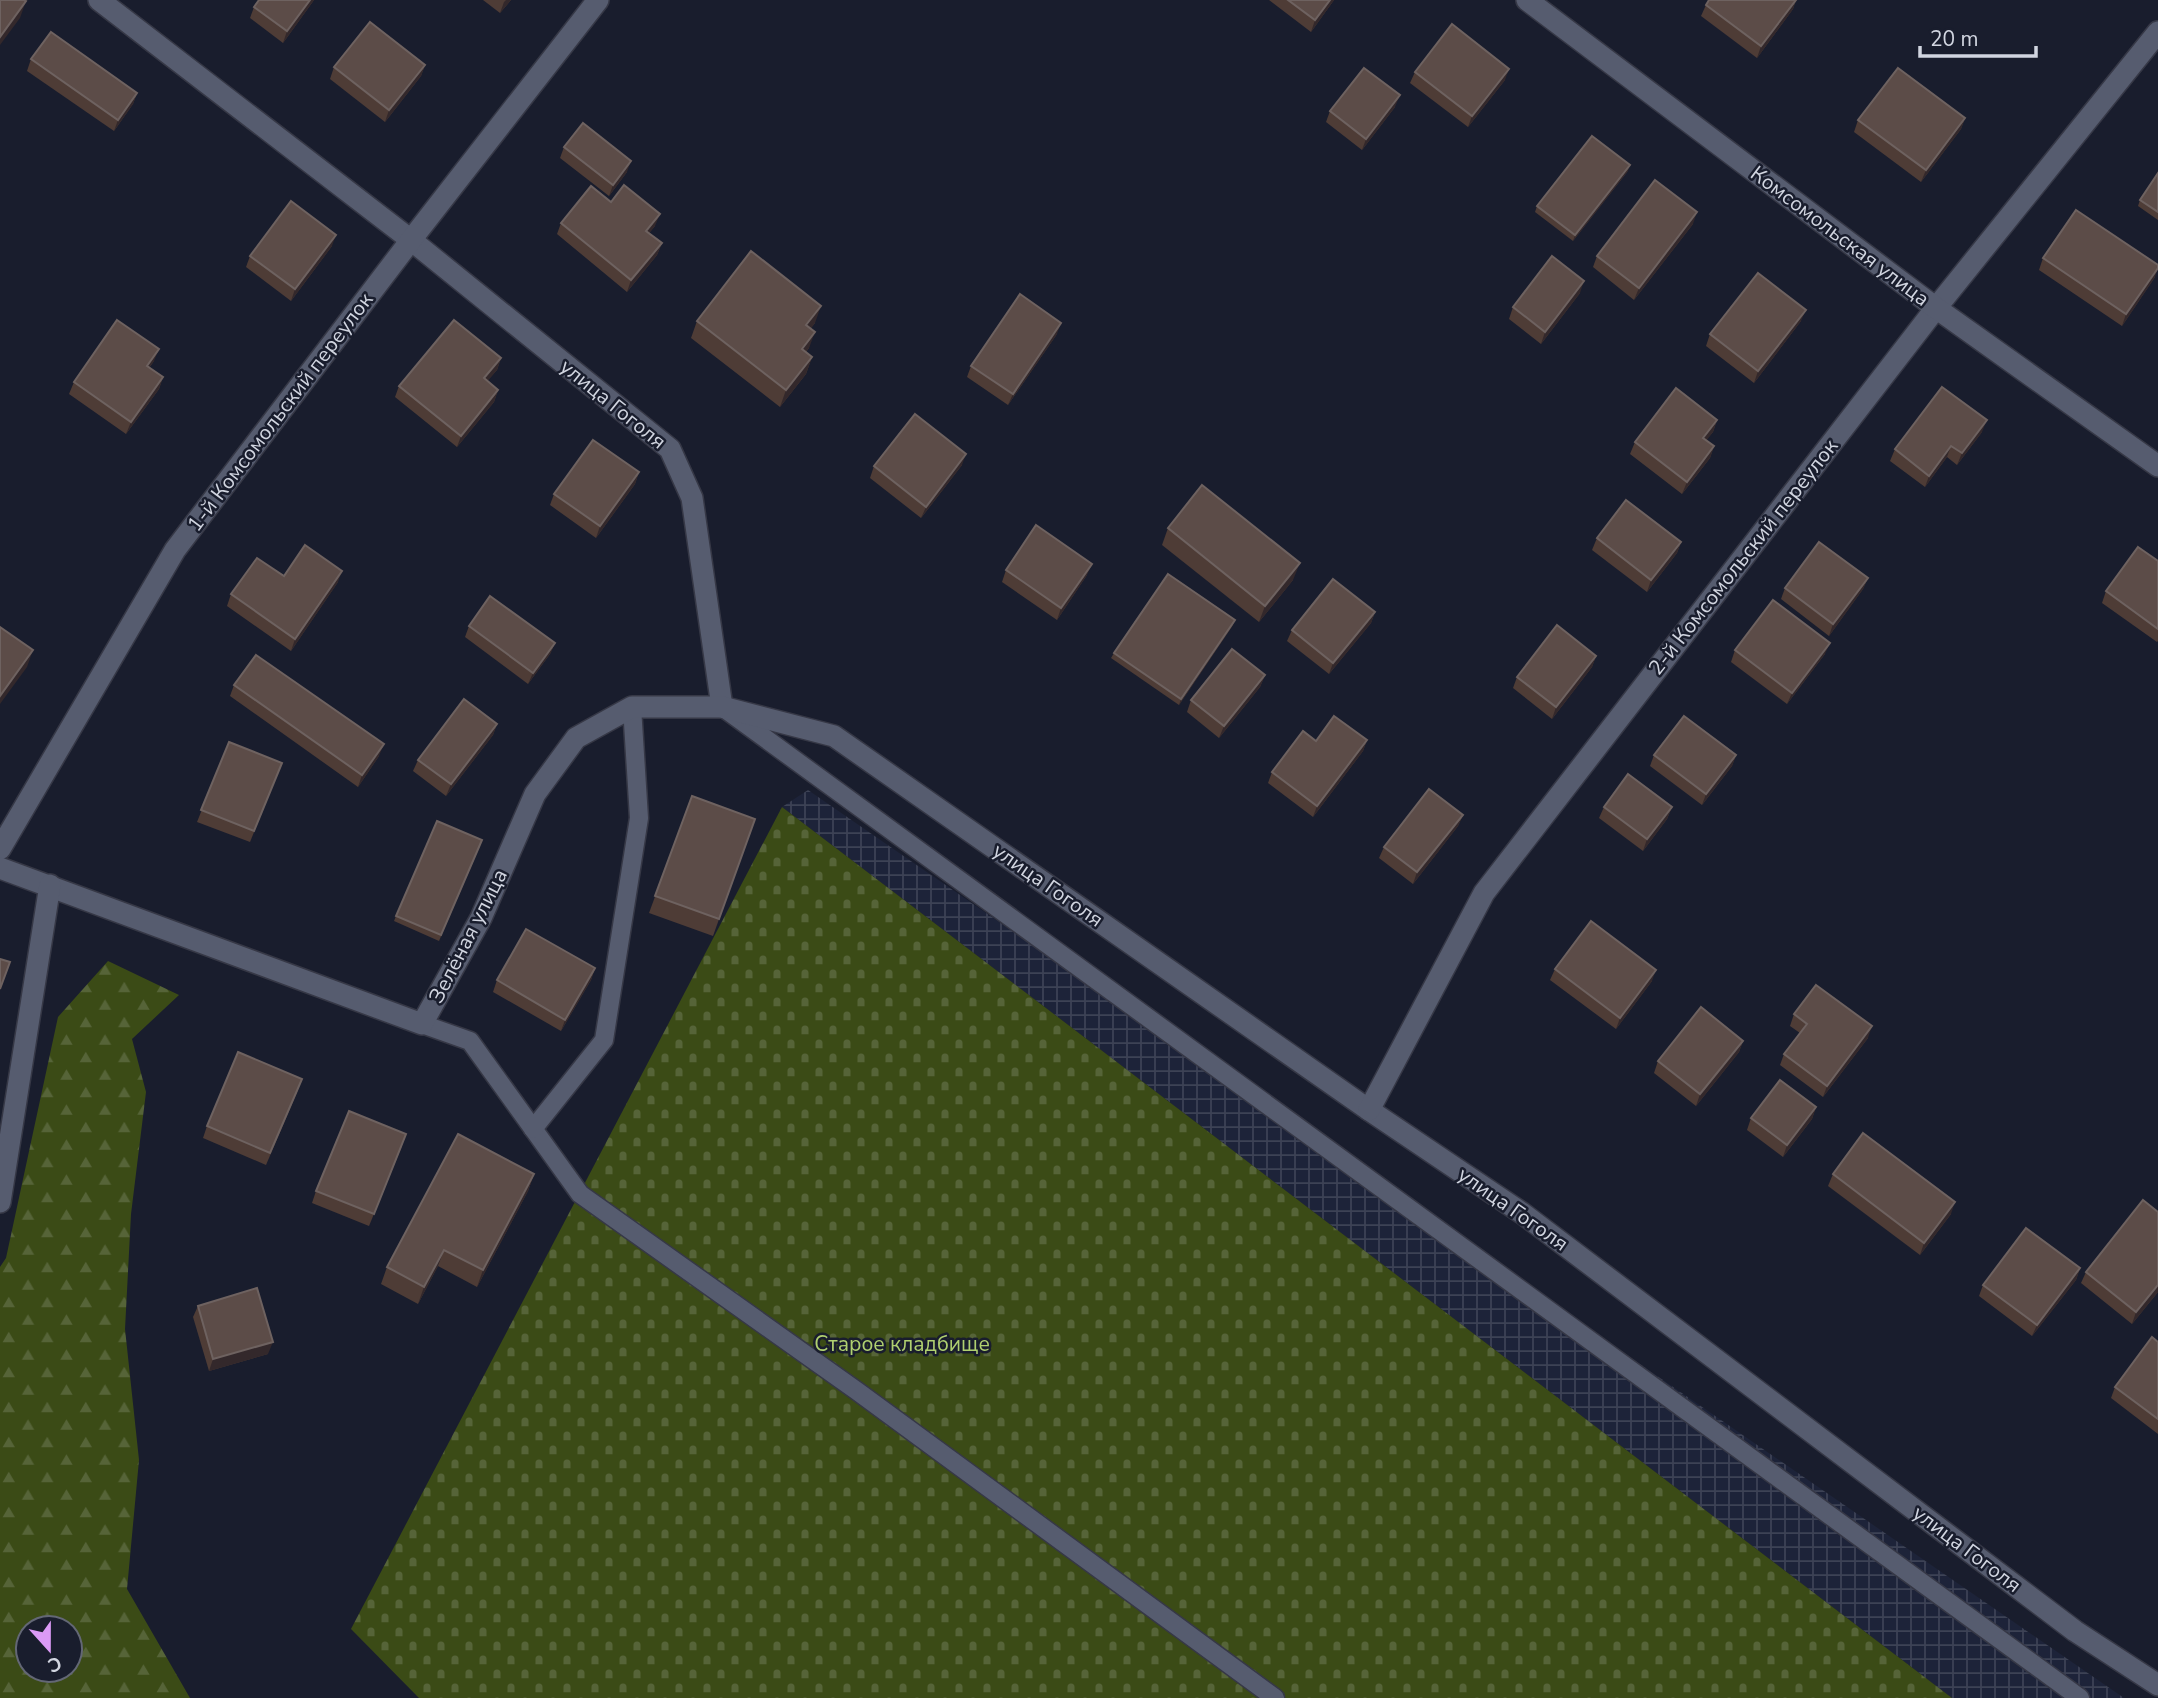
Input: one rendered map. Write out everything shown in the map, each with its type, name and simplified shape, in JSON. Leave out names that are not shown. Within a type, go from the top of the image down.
[{"type":"street","name":"улица Гоголя","points":[[99,0],[411,240],[670,449],[692,498],[722,707],[834,736],[1368,1110],[1522,1213],[2075,1631],[2158,1685]]},
{"type":"street","name":"1-й Комсомольский переулок","points":[[0,849],[175,550],[598,0]]},
{"type":"street","name":"Комсомольская улица","points":[[1527,0],[1936,308],[2158,466]]},
{"type":"street","name":"2-й Комсомольский переулок","points":[[1368,1110],[1484,893],[1936,308],[2158,32]]},
{"type":"street","name":"Зелёная улица","points":[[0,868],[422,1024],[481,918],[535,794],[576,738],[632,707],[722,707]]},
{"type":"street","points":[[0,1202],[50,885]]},
{"type":"lane","points":[[533,1129],[604,1040],[639,818],[632,707]]},
{"type":"lane","points":[[722,707],[2080,1698]]},
{"type":"lane","points":[[422,1024],[470,1041],[580,1194],[857,1391],[1275,1698]]},
{"type":"shaded area","points":[[808,790],[2124,1698],[1952,1698],[782,807]]},
{"type":"green space","name":"Старое кладбище","points":[[782,807],[1952,1698],[419,1698],[351,1629]]},
{"type":"green space","points":[[108,961],[179,995],[132,1039],[146,1092],[131,1214],[125,1329],[139,1460],[127,1589],[190,1698],[0,1698],[0,1267],[6,1258],[58,1017]]},
{"type":"building","points":[[0,0],[26,1],[0,37]]},
{"type":"building","points":[[259,0],[310,0],[287,31],[254,7]]},
{"type":"building","points":[[1288,0],[1330,0],[1315,20]]},
{"type":"building","points":[[1709,0],[1796,0],[1761,46],[1706,5]]},
{"type":"building","points":[[370,22],[425,65],[389,110],[334,67]]},
{"type":"building","points":[[1452,24],[1509,69],[1472,116],[1415,72]]},
{"type":"building","points":[[51,32],[137,93],[118,120],[31,59]]},
{"type":"building","points":[[1364,68],[1400,95],[1366,139],[1330,111]]},
{"type":"building","points":[[1898,68],[1965,118],[1926,170],[1858,120]]},
{"type":"building","points":[[583,123],[631,161],[613,185],[564,147]]},
{"type":"building","points":[[1592,136],[1630,165],[1575,235],[1537,206]]},
{"type":"building","points":[[2158,173],[2158,212],[2140,200]]},
{"type":"building","points":[[1655,180],[1697,212],[1639,288],[1597,256]]},
{"type":"building","points":[[624,185],[660,214],[646,231],[662,243],[631,280],[561,223],[591,186],[611,202]]},
{"type":"building","points":[[291,201],[336,235],[295,289],[250,256]]},
{"type":"building","points":[[2076,210],[2158,265],[2126,314],[2043,258]]},
{"type":"building","points":[[751,251],[821,306],[806,325],[815,332],[802,349],[812,357],[786,390],[697,321]]},
{"type":"building","points":[[1552,256],[1584,281],[1545,332],[1513,307]]},
{"type":"building","points":[[1758,273],[1806,310],[1758,371],[1710,334]]},
{"type":"building","points":[[1020,294],[1061,323],[1013,394],[971,366]]},
{"type":"building","points":[[117,320],[159,349],[147,366],[163,377],[131,422],[74,382]]},
{"type":"building","points":[[454,320],[501,358],[484,378],[498,390],[461,436],[399,386]]},
{"type":"building","points":[[1942,387],[1987,420],[1962,453],[1951,446],[1929,476],[1895,449]]},
{"type":"building","points":[[1676,388],[1717,420],[1703,438],[1714,446],[1687,482],[1635,442]]},
{"type":"building","points":[[915,414],[966,454],[926,507],[874,466]]},
{"type":"building","points":[[593,440],[639,472],[600,526],[554,494]]},
{"type":"building","points":[[1202,485],[1300,563],[1265,606],[1168,528]]},
{"type":"building","points":[[1626,500],[1681,542],[1651,580],[1597,538]]},
{"type":"building","points":[[1036,525],[1092,564],[1061,608],[1006,570]]},
{"type":"building","points":[[1819,542],[1868,578],[1833,624],[1785,588]]},
{"type":"building","points":[[305,545],[342,571],[295,639],[231,594],[257,558],[284,576]]},
{"type":"building","points":[[2138,547],[2158,561],[2158,629],[2106,591]]},
{"type":"building","points":[[1168,574],[1235,620],[1181,699],[1114,653]]},
{"type":"building","points":[[1333,579],[1375,612],[1333,663],[1292,630]]},
{"type":"building","points":[[490,596],[555,643],[533,673],[469,626]]},
{"type":"building","points":[[1773,600],[1830,643],[1792,693],[1735,650]]},
{"type":"building","points":[[1557,625],[1596,656],[1556,707],[1517,677]]},
{"type":"building","points":[[0,627],[33,650],[0,696]]},
{"type":"building","points":[[1232,649],[1265,675],[1224,726],[1191,700]]},
{"type":"building","points":[[256,655],[384,744],[362,775],[234,685]]},
{"type":"building","points":[[464,699],[497,724],[451,784],[418,760]]},
{"type":"building","points":[[1334,716],[1367,740],[1317,806],[1272,772],[1303,731],[1316,741]]},
{"type":"building","points":[[1684,716],[1736,755],[1706,794],[1654,755]]},
{"type":"building","points":[[229,742],[282,763],[254,831],[201,810]]},
{"type":"building","points":[[1628,774],[1672,807],[1647,839],[1604,807]]},
{"type":"building","points":[[1429,789],[1463,815],[1417,872],[1384,847]]},
{"type":"building","points":[[692,796],[755,819],[719,919],[655,896]]},
{"type":"building","points":[[437,821],[482,840],[441,935],[396,916]]},
{"type":"building","points":[[1591,921],[1656,970],[1620,1018],[1555,969]]},
{"type":"building","points":[[526,929],[595,968],[565,1020],[497,980]]},
{"type":"building","points":[[0,959],[10,962],[0,989]]},
{"type":"building","points":[[1816,985],[1872,1026],[1827,1086],[1784,1054],[1807,1024],[1794,1014]]},
{"type":"building","points":[[1701,1007],[1743,1041],[1700,1094],[1658,1061]]},
{"type":"building","points":[[238,1052],[302,1079],[270,1153],[207,1126]]},
{"type":"building","points":[[1780,1080],[1816,1107],[1787,1145],[1751,1118]]},
{"type":"building","points":[[349,1111],[406,1134],[374,1214],[316,1191]]},
{"type":"building","points":[[1863,1133],[1955,1202],[1924,1243],[1833,1174]]},
{"type":"building","points":[[458,1134],[534,1174],[483,1270],[444,1250],[424,1287],[387,1267]]},
{"type":"building","points":[[2143,1200],[2158,1212],[2158,1285],[2136,1312],[2086,1272]]},
{"type":"building","points":[[2026,1228],[2080,1268],[2037,1325],[1983,1285]]},
{"type":"building","points":[[257,1288],[273,1342],[213,1359],[198,1306]]},
{"type":"building","points":[[2152,1337],[2158,1342],[2158,1419],[2115,1387]]}]
